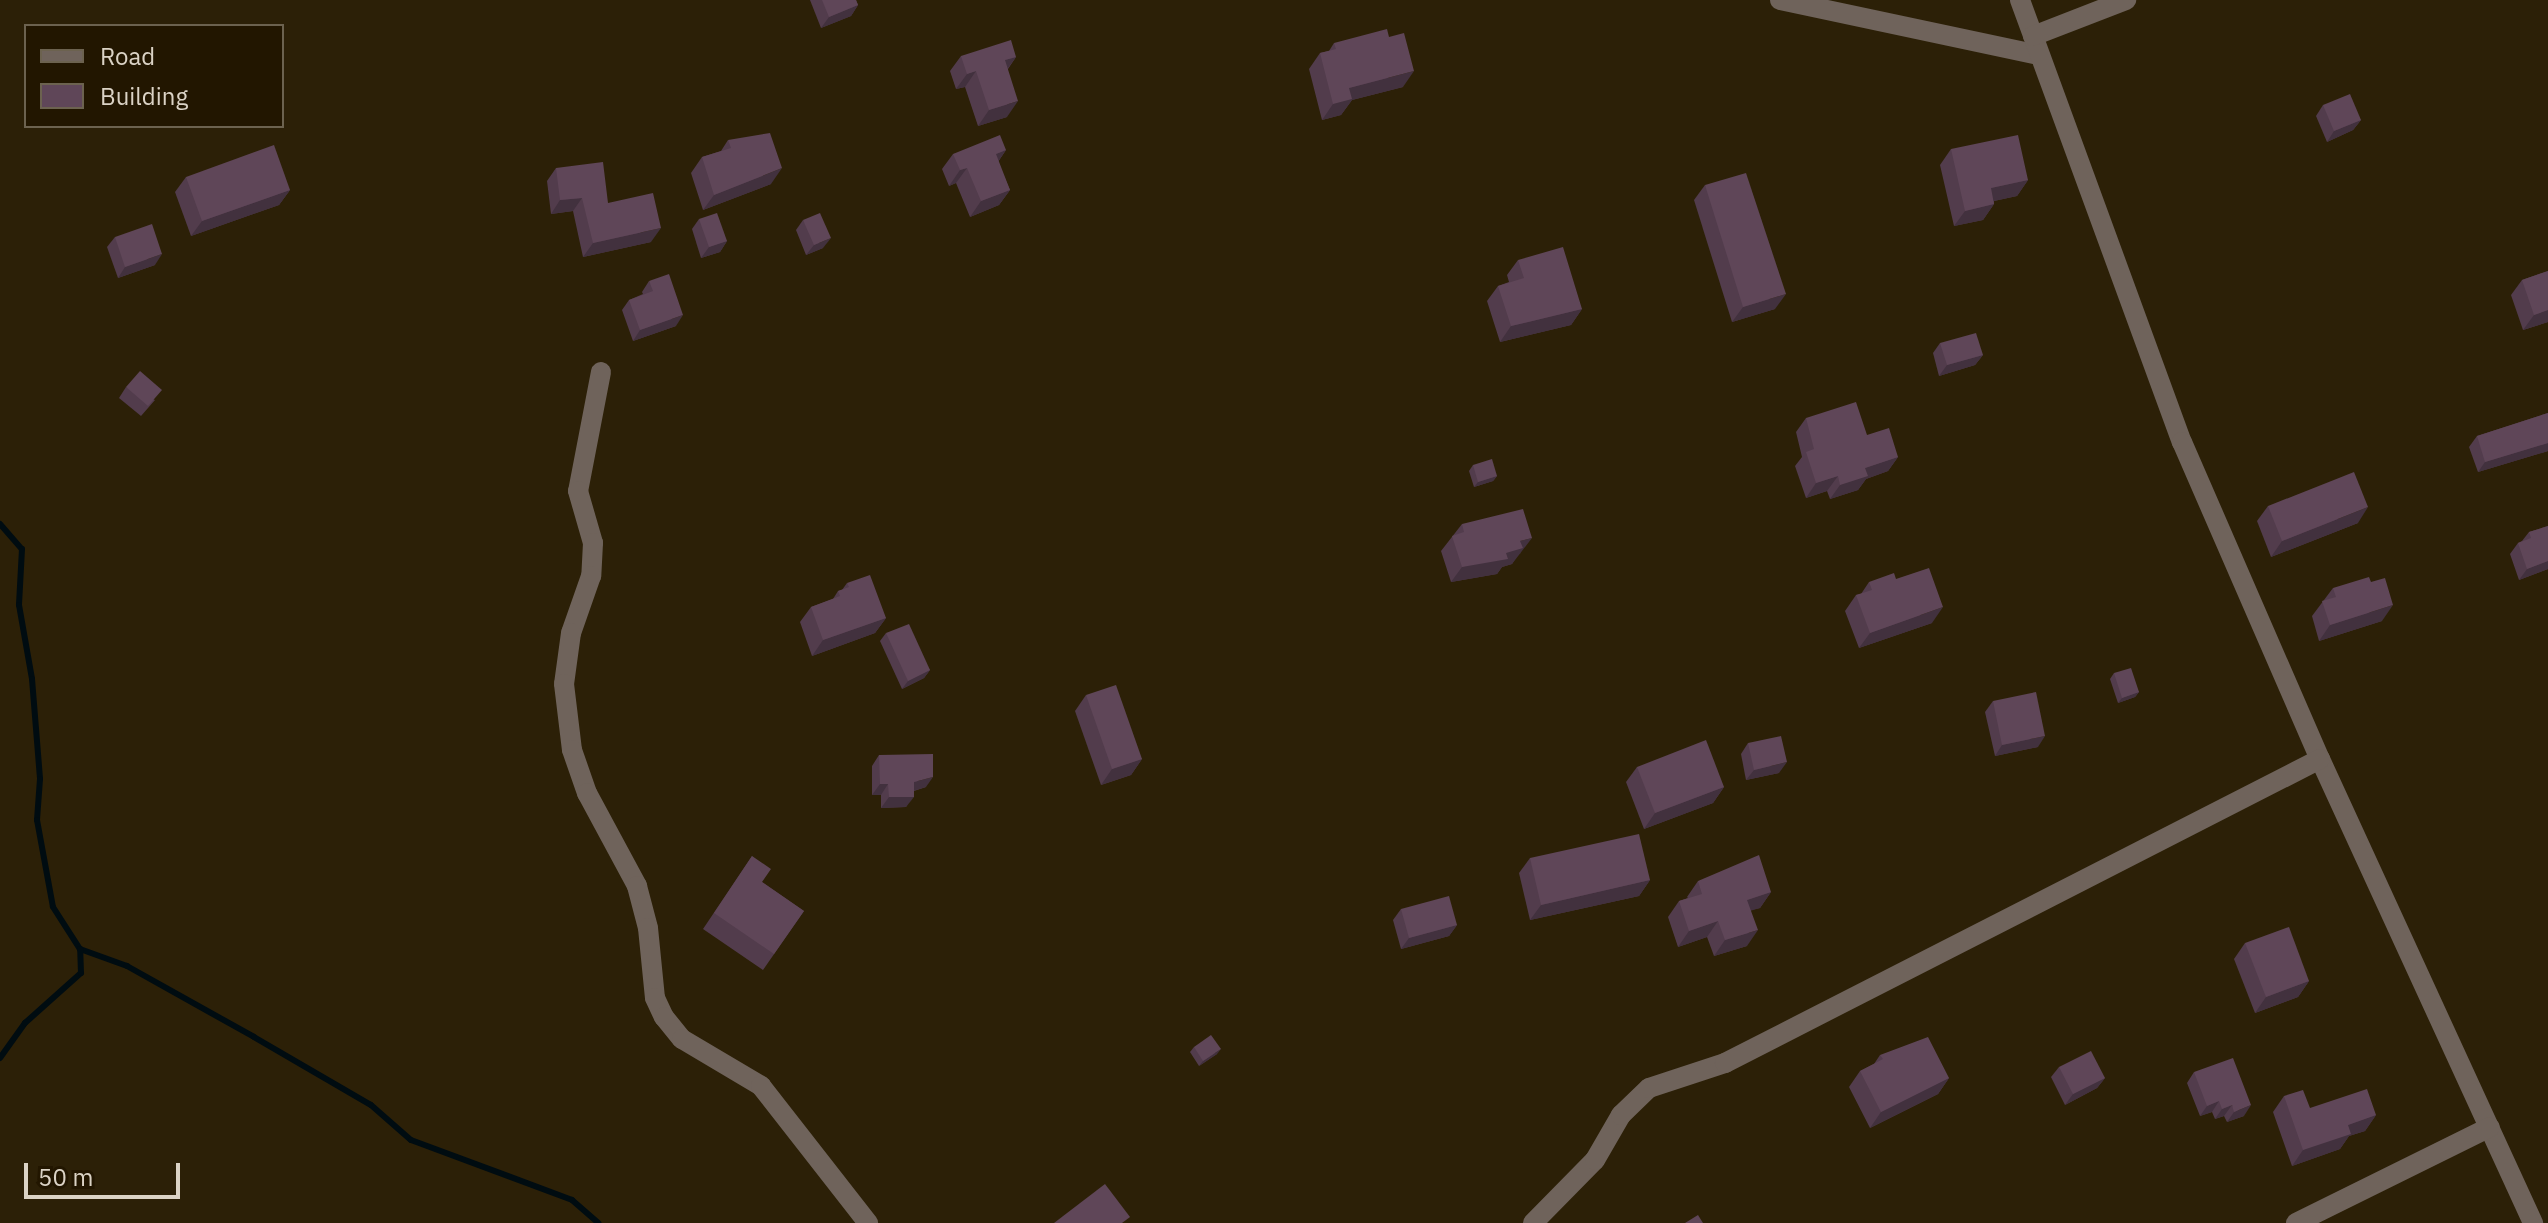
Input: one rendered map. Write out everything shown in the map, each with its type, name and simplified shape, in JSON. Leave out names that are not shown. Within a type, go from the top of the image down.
[{"type":"street","points":[[1780,0],[2036,46],[2126,0]]},
{"type":"street","points":[[2020,0],[2182,442],[2320,759],[2533,1223]]},
{"type":"street","points":[[601,372],[578,491],[593,543],[591,576],[571,633],[564,684],[572,750],[587,793],[637,886],[648,928],[655,998],[664,1017],[682,1039],[761,1086],[868,1223]]},
{"type":"street","points":[[1533,1223],[1595,1160],[1633,1100],[1649,1088],[1725,1063],[2320,759]]},
{"type":"street","points":[[2296,1223],[2490,1127]]},
{"type":"building","points":[[822,0],[856,0],[858,5],[829,17]]},
{"type":"building","points":[[1387,29],[1389,37],[1404,33],[1414,71],[1349,88],[1352,99],[1333,104],[1320,53],[1336,49],[1334,43]]},
{"type":"building","points":[[1011,40],[1016,57],[1005,60],[1018,101],[989,110],[976,71],[967,74],[961,56]]},
{"type":"building","points":[[2350,94],[2361,120],[2334,131],[2323,105]]},
{"type":"building","points":[[770,133],[782,168],[714,195],[702,157],[731,148],[728,140]]},
{"type":"building","points":[[1000,135],[1006,150],[996,154],[1010,190],[981,201],[967,168],[960,170],[953,154]]},
{"type":"building","points":[[2018,135],[2028,180],[1991,188],[1994,204],[1965,211],[1951,149]]},
{"type":"building","points":[[274,145],[290,190],[202,221],[186,177]]},
{"type":"building","points":[[603,162],[608,203],[653,193],[661,228],[593,243],[582,198],[560,200],[556,168]]},
{"type":"building","points":[[1746,173],[1786,294],[1743,307],[1705,185]]},
{"type":"building","points":[[717,213],[727,241],[709,247],[699,219]]},
{"type":"building","points":[[820,213],[831,238],[814,245],[803,220]]},
{"type":"building","points":[[152,224],[162,254],[125,267],[115,237]]},
{"type":"building","points":[[1563,247],[1582,309],[1511,326],[1498,286],[1524,278],[1518,260]]},
{"type":"building","points":[[2548,271],[2548,310],[2534,315],[2522,280]]},
{"type":"building","points":[[669,274],[683,315],[640,330],[629,300],[653,291],[649,281]]},
{"type":"building","points":[[1976,333],[1983,355],[1947,365],[1940,343]]},
{"type":"building","points":[[140,371],[162,390],[148,406],[126,387]]},
{"type":"building","points":[[1856,402],[1867,435],[1889,428],[1898,457],[1865,468],[1868,476],[1840,485],[1838,476],[1816,483],[1806,452],[1814,449],[1806,418]]},
{"type":"building","points":[[2548,413],[2548,443],[2485,462],[2477,436]]},
{"type":"building","points":[[1492,459],[1497,476],[1478,482],[1473,465]]},
{"type":"building","points":[[2354,472],[2368,507],[2282,541],[2268,506]]},
{"type":"building","points":[[1523,509],[1532,538],[1520,541],[1523,548],[1506,553],[1508,559],[1462,567],[1452,536],[1464,532],[1462,524]]},
{"type":"building","points":[[2548,526],[2548,561],[2527,569],[2518,543],[2531,538],[2529,532]]},
{"type":"building","points":[[1929,568],[1943,607],[1870,633],[1856,595],[1872,590],[1869,582],[1894,573],[1896,579]]},
{"type":"building","points":[[870,575],[886,618],[823,640],[811,607],[840,596],[838,591],[849,587],[847,583]]},
{"type":"building","points":[[2369,577],[2371,582],[2385,578],[2393,605],[2330,625],[2322,601],[2336,597],[2333,588]]},
{"type":"building","points":[[909,624],[930,670],[908,681],[886,633]]},
{"type":"building","points":[[2131,668],[2139,692],[2122,698],[2114,673]]},
{"type":"building","points":[[1116,685],[1142,759],[1112,769],[1086,695]]},
{"type":"building","points":[[2036,692],[2045,736],[2002,745],[1993,701]]},
{"type":"building","points":[[1781,736],[1787,762],[1754,770],[1748,743]]},
{"type":"building","points":[[1706,740],[1724,787],[1655,813],[1637,767]]},
{"type":"building","points":[[933,754],[933,777],[914,782],[914,797],[889,797],[888,784],[880,784],[879,755]]},
{"type":"building","points":[[1639,834],[1650,880],[1541,905],[1530,858]]},
{"type":"building","points":[[1759,855],[1771,892],[1747,900],[1758,930],[1725,940],[1718,921],[1689,931],[1679,901],[1702,894],[1698,881]]},
{"type":"building","points":[[752,856],[771,869],[762,882],[804,911],[774,954],[714,913]]},
{"type":"building","points":[[1449,896],[1457,925],[1409,938],[1401,909]]},
{"type":"building","points":[[2289,927],[2309,981],[2266,997],[2245,943]]},
{"type":"building","points":[[1211,1035],[1221,1049],[1203,1061],[1194,1047]]},
{"type":"building","points":[[1928,1037],[1949,1078],[1881,1112],[1860,1071],[1883,1059],[1880,1055]]},
{"type":"building","points":[[2091,1051],[2105,1078],[2073,1094],[2059,1067]]},
{"type":"building","points":[[2233,1058],[2251,1105],[2234,1112],[2232,1105],[2222,1109],[2219,1101],[2207,1106],[2194,1072]]},
{"type":"building","points":[[2367,1089],[2376,1115],[2348,1125],[2351,1134],[2303,1150],[2284,1096],[2303,1090],[2310,1108]]},
{"type":"building","points":[[1105,1184],[1130,1217],[1122,1223],[1054,1223]]},
{"type":"building","points":[[1698,1215],[1703,1223],[1685,1223]]},
{"type":"waterway","points":[[0,524],[22,549],[19,605],[32,679],[40,779],[37,820],[53,907],[80,949],[127,966],[254,1037],[371,1105],[411,1140],[572,1200],[598,1223]]},
{"type":"waterway","points":[[0,1058],[25,1023],[81,973],[80,949]]}]
